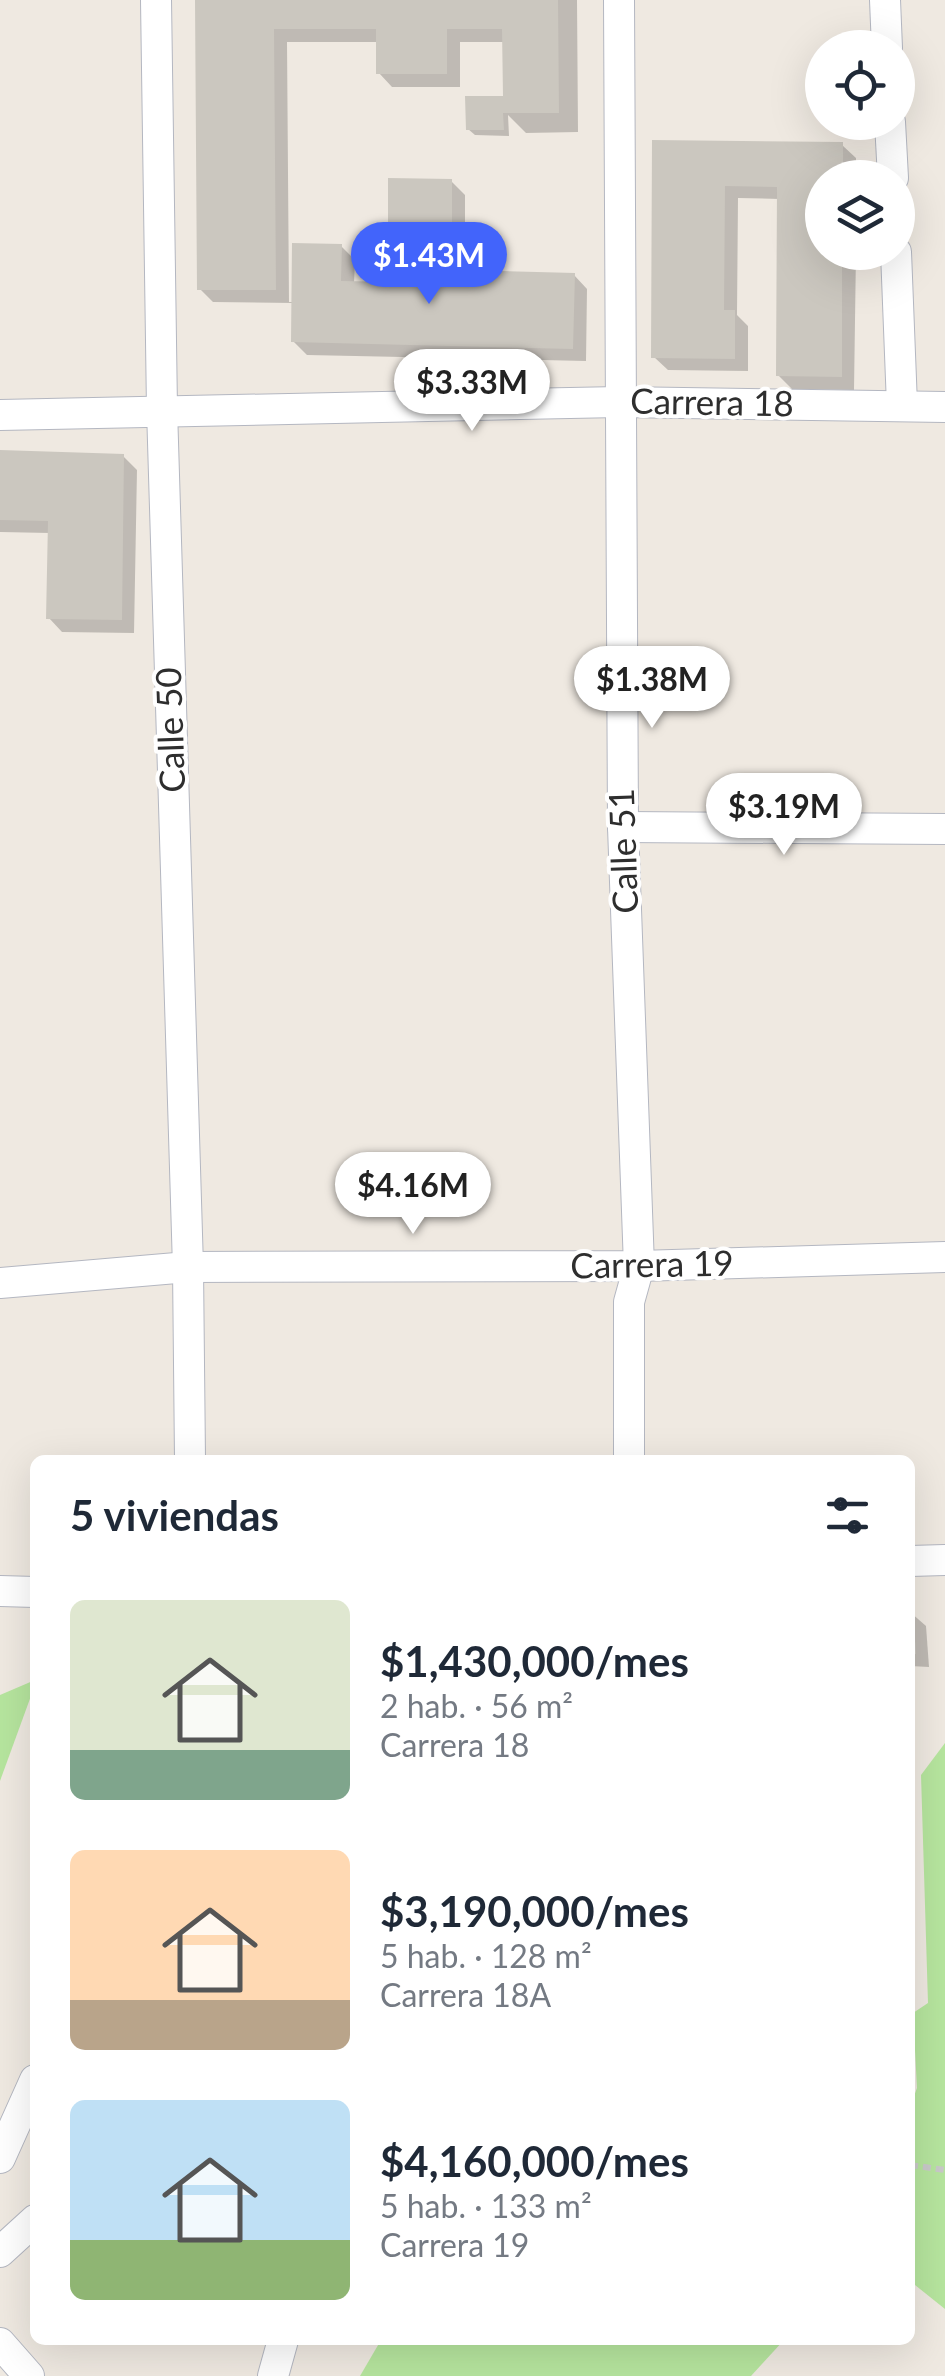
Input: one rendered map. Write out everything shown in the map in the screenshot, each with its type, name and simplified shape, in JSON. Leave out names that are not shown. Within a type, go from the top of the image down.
[{"type":"street","name":"Calle 50","points":[[156,0],[162,409],[188,1268],[190,1455]]},
{"type":"street","name":"Calle 51","points":[[619,0],[623,828],[639,1266],[629,1302],[629,1455]]},
{"type":"street","points":[[885,0],[886,30]]},
{"type":"street","points":[[897,270],[902,405]]},
{"type":"street","name":"Carrera 18","points":[[0,414],[619,402],[945,407]]},
{"type":"street","points":[[623,828],[945,829]]},
{"type":"street","name":"Carrera 19","points":[[0,1283],[188,1268],[639,1266],[945,1257]]},
{"type":"street","points":[[915,1561],[945,1560]]},
{"type":"street","points":[[0,1591],[30,1592]]},
{"type":"street","points":[[0,2158],[30,2091]]},
{"type":"street","points":[[0,2252],[30,2225]]},
{"type":"street","points":[[0,2343],[29,2376]]},
{"type":"street","points":[[273,2376],[282,2345]]},
{"type":"path","points":[[915,2165],[945,2170]]},
{"type":"green space","points":[[30,1682],[30,1699],[0,1781],[0,1695]]},
{"type":"green space","points":[[945,1743],[945,2309],[915,2285],[915,2012],[928,2003],[921,1775]]},
{"type":"green space","points":[[378,2345],[779,2345],[751,2376],[360,2376]]},
{"type":"building","points":[[195,0],[558,0],[559,113],[503,113],[504,130],[466,130],[465,96],[503,96],[502,29],[447,29],[447,74],[376,74],[376,29],[274,29],[276,290],[197,290]]},
{"type":"building","points":[[652,140],[843,142],[843,160],[805,160],[805,270],[842,270],[842,377],[776,376],[777,187],[725,186],[724,310],[735,310],[735,359],[651,358]]},
{"type":"building","points":[[388,178],[452,179],[452,224],[388,223]]},
{"type":"building","points":[[292,243],[342,244],[341,281],[462,283],[463,270],[575,273],[573,349],[291,342]]},
{"type":"building","points":[[0,450],[124,454],[122,620],[46,619],[48,521],[0,520]]}]
